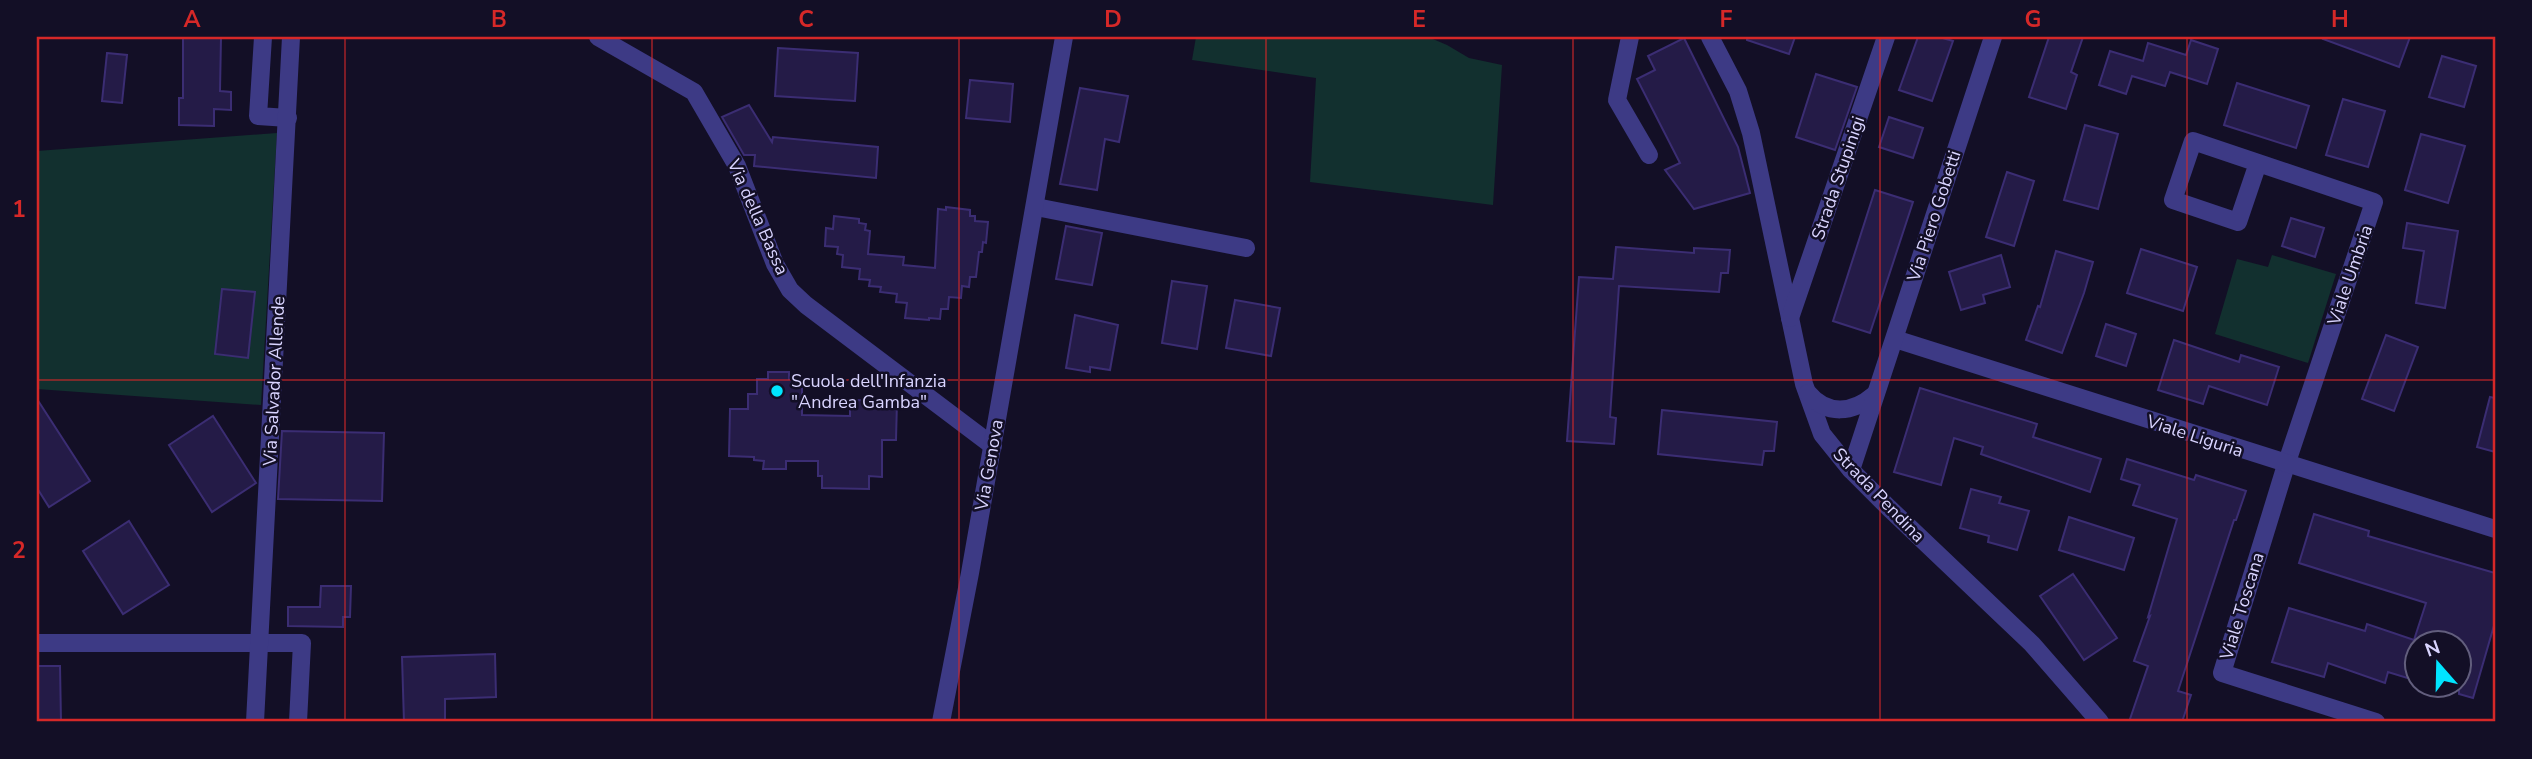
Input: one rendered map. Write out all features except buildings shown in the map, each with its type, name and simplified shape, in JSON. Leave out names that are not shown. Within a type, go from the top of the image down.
[{"type":"street","points":[[262,37],[258,116],[288,122]]},
{"type":"street","name":"Via Salvador Allende","points":[[255,722],[291,37]]},
{"type":"street","name":"Via della Bassa","points":[[598,37],[694,92],[737,166],[775,264],[790,290],[806,305],[993,446]]},
{"type":"street","name":"Via Genova","points":[[941,722],[1036,207],[1064,37]]},
{"type":"street","points":[[1630,37],[1617,100],[1648,155]]},
{"type":"street","name":"Strada Stupinigi","points":[[1790,319],[1886,37]]},
{"type":"street","name":"Via Piero Gobetti","points":[[1851,470],[1993,37]]},
{"type":"street","name":"Strada Pendina","points":[[1715,41],[1738,91],[1751,133],[1805,390],[1822,434],[1851,470],[2032,644],[2100,722]]},
{"type":"street","name":"Viale Umbria","points":[[2258,163],[2238,222],[2173,200],[2193,141],[2374,202],[2286,465]]},
{"type":"street","points":[[1036,207],[1246,248]]},
{"type":"street","name":"Viale Liguria","points":[[1895,339],[2495,530]]},
{"type":"street","points":[[1805,390],[1818,403],[1838,410],[1862,405],[1874,395]]},
{"type":"street","name":"Viale Toscana","points":[[2286,465],[2222,673],[2376,722]]},
{"type":"street","points":[[37,643],[302,643],[298,722]]},
{"type":"green space","points":[[1196,37],[1428,37],[1469,58],[1502,65],[1493,205],[1310,182],[1316,78],[1192,60]]},
{"type":"green space","points":[[277,133],[261,405],[37,389],[37,151]]},
{"type":"green space","points":[[2272,255],[2336,274],[2308,363],[2215,334],[2237,259],[2268,267]]},
{"type":"place","name":"Scuola dell'Infanzia \"Andrea Gamba\"","points":[[777,391]]}]
